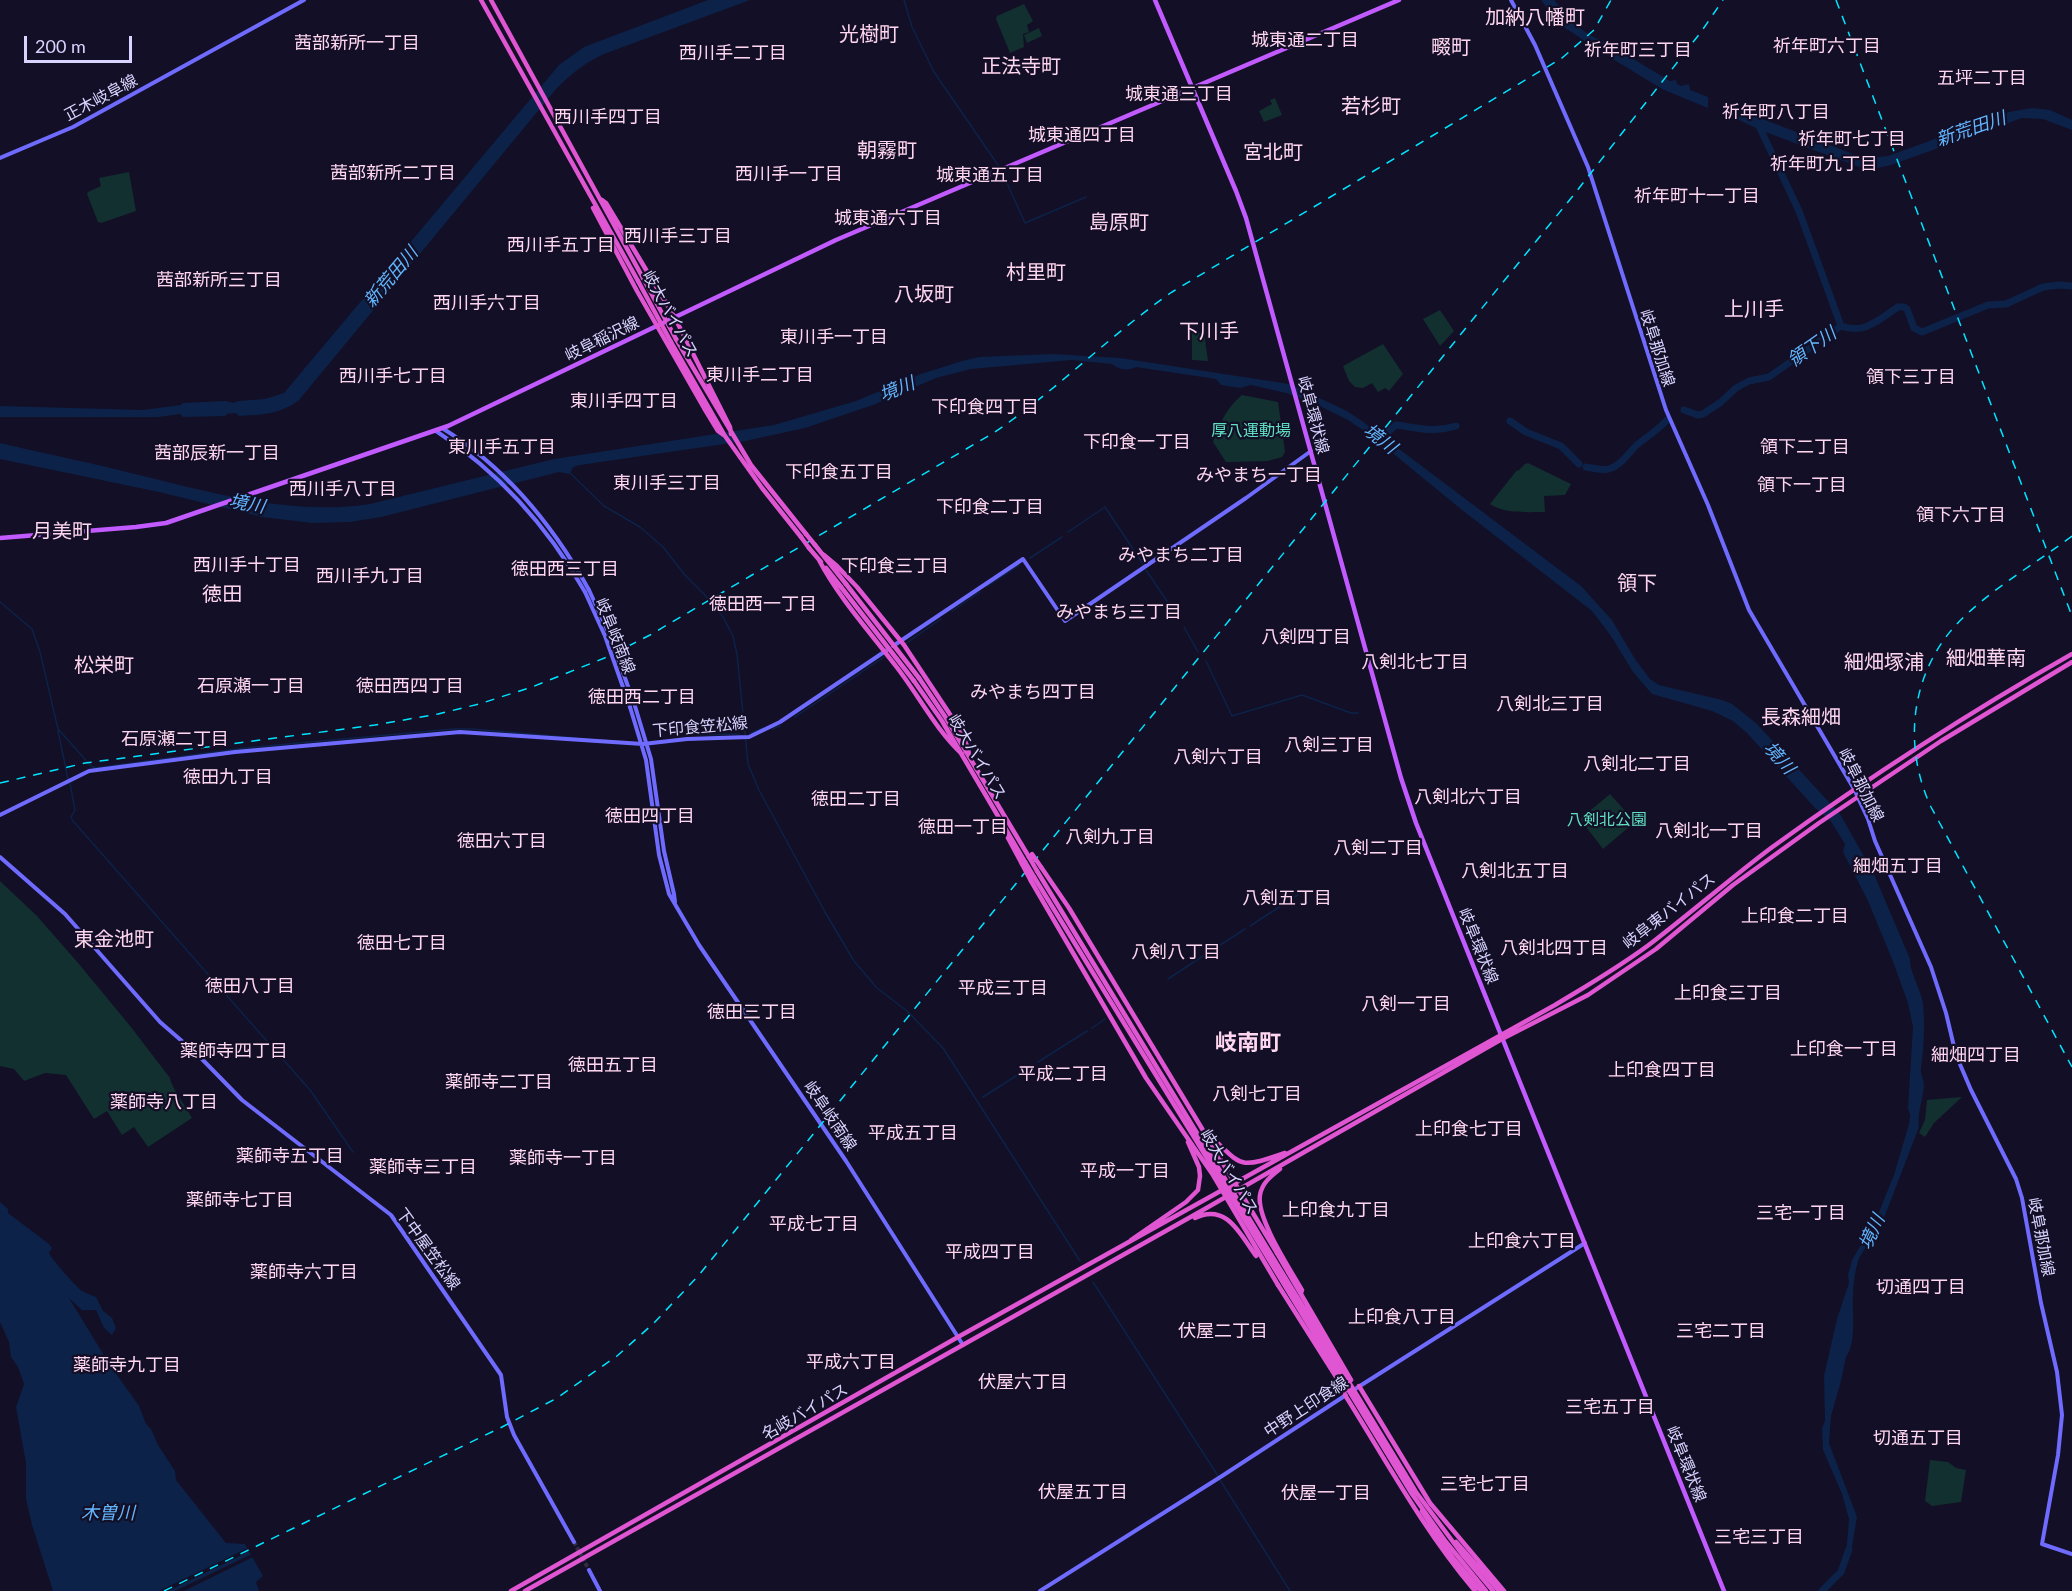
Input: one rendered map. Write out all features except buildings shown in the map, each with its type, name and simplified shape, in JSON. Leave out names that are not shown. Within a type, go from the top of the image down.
[{"type":"highway","name":"岐大バイパス","points":[[482,0],[591,199],[674,341]]},
{"type":"highway","name":"岐大バイパス","points":[[491,0],[725,436],[803,536],[824,555],[844,585],[916,679],[969,755],[986,790]]},
{"type":"highway","points":[[597,196],[606,204],[675,318],[730,427],[731,434]]},
{"type":"highway","points":[[591,199],[599,220],[657,326],[709,407]]},
{"type":"highway","name":"岐大バイパス","points":[[709,407],[731,434],[748,466]]},
{"type":"highway","name":"岐大バイパス","points":[[812,546],[819,560],[844,585]]},
{"type":"highway","points":[[844,585],[901,640],[961,731],[969,755]]},
{"type":"highway","points":[[844,585],[867,628],[936,725],[962,754]]},
{"type":"highway","name":"岐阜東バイパス","points":[[1240,1189],[1298,1152],[1554,1005],[1629,958],[1653,942],[1734,876],[1854,789],[2004,693],[2072,654]]},
{"type":"highway","name":"岐阜東バイパス","points":[[1501,1036],[1588,995],[1656,949],[1733,885],[1857,797],[2006,700],[2072,662]]},
{"type":"highway","name":"岐大バイパス","points":[[916,679],[1027,859],[1033,879],[1078,944],[1416,1492],[1493,1591]]},
{"type":"highway","points":[[986,790],[995,795],[1027,859]]},
{"type":"highway","name":"岐大バイパス","points":[[1027,859],[1039,869],[1078,944],[1412,1494],[1446,1542],[1486,1591]]},
{"type":"highway","points":[[1039,869],[1069,908],[1279,1252]]},
{"type":"highway","points":[[1033,879],[1146,1078],[1229,1195],[1277,1284]]},
{"type":"highway","points":[[1203,1130],[1230,1156],[1244,1163],[1260,1162],[1298,1152]]},
{"type":"highway","points":[[1129,1242],[1132,1237],[1186,1202],[1198,1190],[1199,1167],[1184,1131]]},
{"type":"highway","points":[[1298,1152],[1268,1179],[1260,1194],[1262,1215],[1301,1293],[1378,1429]]},
{"type":"highway","name":"岐阜東バイパス","points":[[1236,1183],[1298,1152]]},
{"type":"highway","name":"名岐バイパス","points":[[511,1591],[1236,1183]]},
{"type":"highway","name":"名岐バイパス","points":[[525,1591],[1240,1189]]},
{"type":"highway","points":[[1173,1227],[1205,1214],[1225,1217],[1237,1227],[1277,1284],[1340,1384],[1363,1415]]},
{"type":"highway","points":[[1359,1386],[1430,1503],[1504,1591]]},
{"type":"highway","points":[[1345,1395],[1421,1520],[1475,1591]]},
{"type":"highway","points":[[1412,1494],[1453,1558],[1481,1591]]},
{"type":"highway","points":[[1438,1522],[1499,1591]]},
{"type":"main road","name":"正木岐阜線","points":[[0,158],[73,127],[304,0]]},
{"type":"main road","name":"岐阜環状線","points":[[1155,0],[1246,218],[1401,778],[1442,890],[1724,1591]]},
{"type":"main road","name":"岐阜稲沢線","points":[[0,538],[136,527],[177,520],[436,431],[836,240],[1400,0]]},
{"type":"main road","name":"岐阜那加線","points":[[1511,0],[1535,45],[1588,167],[1665,410],[1708,505],[1749,610],[1854,789],[1931,967],[1946,1013],[1956,1055],[2016,1179],[2022,1198],[2041,1303],[2057,1372],[2062,1415],[2058,1455],[2042,1544],[2072,1554]]},
{"type":"main road","name":"岐阜岐南線","points":[[442,428],[497,469],[517,488],[557,537],[587,591],[645,744],[658,855],[669,894],[699,945],[846,1161],[963,1345]]},
{"type":"main road","name":"岐阜岐南線","points":[[436,431],[472,456],[509,489],[551,538],[587,591]]},
{"type":"main road","name":"下印食笠松線","points":[[0,815],[89,771],[235,752],[460,732],[645,744],[687,739],[745,738],[780,722],[1023,559],[1065,621],[1311,451]]},
{"type":"main road","name":"下中屋笠松線","points":[[0,857],[65,914],[160,1022],[198,1055],[242,1100],[391,1215],[501,1375],[507,1417],[514,1435],[574,1542]]},
{"type":"main road","name":"中野上印食線","points":[[1040,1591],[1585,1243]]},
{"type":"main road","points":[[589,1570],[600,1591]]},
{"type":"green space","points":[[1024,4],[1033,21],[1027,25],[1029,32],[1023,34],[1024,47],[1010,53],[996,19],[997,16]]},
{"type":"green space","points":[[1039,28],[1042,36],[1027,43],[1024,35]]},
{"type":"green space","points":[[1275,98],[1282,115],[1264,122],[1259,111],[1272,104],[1270,100]]},
{"type":"green space","points":[[129,172],[136,211],[98,222],[88,192],[101,186],[99,178]]},
{"type":"green space","points":[[1440,310],[1454,331],[1440,346],[1423,319]]},
{"type":"green space","points":[[1204,332],[1208,361],[1192,360],[1192,333]]},
{"type":"green space","points":[[1383,344],[1403,374],[1389,391],[1385,388],[1378,392],[1372,383],[1363,388],[1355,387],[1349,381],[1343,366]]},
{"type":"green space","name":"厚八運動場","points":[[1242,395],[1278,402],[1285,452],[1282,457],[1268,461],[1226,462],[1213,442],[1224,416]]},
{"type":"green space","points":[[1528,463],[1571,484],[1565,495],[1544,496],[1545,512],[1509,511],[1490,504],[1517,470]]},
{"type":"green space","name":"八剣北公園","points":[[1610,794],[1635,822],[1603,849],[1580,819]]},
{"type":"green space","points":[[0,881],[37,916],[131,1027],[170,1078],[192,1118],[148,1147],[134,1127],[122,1135],[107,1111],[94,1119],[66,1075],[45,1073],[24,1081],[14,1069],[0,1066]]},
{"type":"green space","points":[[1962,1097],[1934,1123],[1925,1137],[1919,1133],[1925,1120],[1927,1100]]},
{"type":"green space","points":[[1930,1460],[1948,1462],[1956,1468],[1966,1470],[1961,1502],[1932,1506],[1925,1501]]},
{"type":"water","points":[[708,0],[750,0],[604,54],[573,73],[557,88],[299,400],[292,405],[270,413],[239,416],[236,413],[225,416],[183,417],[180,414],[159,417],[0,417],[0,406],[143,410],[183,403],[225,401],[234,403],[265,399],[284,393],[559,65],[584,47]]},
{"type":"water","points":[[1541,0],[1554,0],[1575,23],[1588,33],[1670,81],[1676,80],[1681,86],[1689,84],[1690,90],[1708,97],[1708,108],[1662,89],[1593,47],[1584,34],[1568,30],[1561,24]]},
{"type":"water","points":[[2032,108],[2050,110],[2072,120],[2072,130],[2043,119],[2022,118],[1891,165],[1873,169],[1859,167],[1760,130],[1737,119],[1737,109],[1853,154],[1871,158],[1888,156],[2009,112]]},
{"type":"water","points":[[1053,354],[1120,358],[1289,384],[1347,411],[1581,586],[1612,620],[1650,679],[1659,685],[1732,704],[1756,723],[1840,814],[1874,874],[1910,959],[1911,969],[1922,998],[1924,1019],[1921,1070],[1924,1086],[1919,1127],[1884,1218],[1859,1258],[1853,1287],[1852,1343],[1846,1357],[1831,1416],[1829,1443],[1857,1517],[1850,1558],[1846,1556],[1849,1519],[1842,1494],[1823,1450],[1824,1376],[1837,1319],[1849,1283],[1848,1275],[1852,1260],[1877,1217],[1894,1175],[1909,1124],[1913,1027],[1908,1003],[1892,959],[1868,901],[1843,852],[1845,844],[1830,820],[1815,808],[1747,733],[1733,721],[1712,711],[1652,694],[1633,672],[1611,636],[1592,611],[1373,437],[1348,420],[1310,401],[1286,393],[1251,385],[1240,388],[1221,385],[1216,379],[1136,367],[1124,369],[1112,364],[1072,360],[971,369],[936,378],[873,405],[805,428],[745,441],[580,465],[573,467],[570,474],[559,472],[381,517],[350,522],[312,523],[262,517],[159,492],[0,459],[0,443],[253,501],[282,505],[341,507],[370,504],[554,459],[774,425],[856,401],[921,374],[979,357]]},
{"type":"water","name":"木曽川","points":[[0,1202],[8,1209],[8,1213],[49,1244],[52,1248],[49,1253],[64,1272],[82,1291],[96,1297],[103,1311],[112,1318],[116,1328],[112,1335],[104,1328],[96,1310],[82,1310],[69,1298],[110,1365],[139,1406],[146,1424],[175,1471],[176,1480],[226,1543],[245,1544],[263,1576],[256,1582],[259,1591],[53,1591],[26,1499],[26,1463],[16,1407],[24,1384],[18,1367],[11,1357],[9,1342],[0,1322]]},
{"type":"pier","points":[[250,1547],[252,1550],[168,1591],[159,1591]]},
{"type":"pier","points":[[254,1553],[255,1556],[184,1591],[175,1591]]},
{"type":"waterway","points":[[904,0],[912,27],[934,72],[1000,168]]},
{"type":"waterway","name":"新荒田川","points":[[1569,26],[1597,45]]},
{"type":"waterway","points":[[1758,124],[1799,211],[1841,326]]},
{"type":"waterway","points":[[1002,172],[1025,223],[1086,197]]},
{"type":"waterway","name":"領下川","points":[[1684,410],[1698,415],[1703,414],[1736,388],[1749,381],[1769,377],[1841,326],[1857,329],[1864,327],[1878,321],[1898,307],[1907,309],[1914,328],[1922,332],[1988,305],[2006,304],[2043,287],[2072,286]]},
{"type":"waterway","name":"領下川","points":[[1586,467],[1603,470],[1614,467],[1667,420]]},
{"type":"waterway","name":"領下川","points":[[1510,421],[1526,432],[1561,446],[1579,464]]},
{"type":"waterway","name":"領下川","points":[[1381,438],[1396,425],[1433,430],[1456,426]]},
{"type":"waterway","points":[[570,473],[604,506],[640,527],[663,547],[723,617],[733,636],[737,654],[748,764],[759,790],[825,912],[854,961],[877,988],[907,1011],[943,1048],[1080,1261]]},
{"type":"waterway","points":[[1068,532],[1105,507],[1143,564]]},
{"type":"waterway","points":[[1030,558],[1062,537]]},
{"type":"waterway","points":[[987,586],[1019,565]]},
{"type":"waterway","points":[[1146,570],[1179,619]]},
{"type":"waterway","points":[[952,611],[980,592]]},
{"type":"waterway","points":[[0,602],[32,629],[40,652],[58,729],[95,768],[244,748],[453,729],[588,739]]},
{"type":"waterway","points":[[905,644],[941,619]]},
{"type":"waterway","points":[[1184,627],[1198,652]]},
{"type":"waterway","points":[[795,717],[884,657]]},
{"type":"waterway","points":[[1206,661],[1232,716],[1302,695],[1351,713],[1358,713]]},
{"type":"waterway","points":[[773,729],[780,726]]},
{"type":"waterway","points":[[751,733],[763,728]]},
{"type":"waterway","points":[[58,731],[68,779]]},
{"type":"waterway","points":[[697,735],[739,734]]},
{"type":"waterway","points":[[70,783],[75,810],[71,817],[73,821],[310,1090],[353,1152]]},
{"type":"waterway","points":[[1289,900],[1298,895]]},
{"type":"waterway","points":[[1250,926],[1284,904]]},
{"type":"waterway","points":[[1208,953],[1245,929]]},
{"type":"waterway","points":[[1168,979],[1203,956]]},
{"type":"waterway","points":[[1092,1028],[1105,1019]]},
{"type":"waterway","points":[[1038,1062],[1087,1031]]},
{"type":"waterway","points":[[983,1097],[1033,1065]]},
{"type":"waterway","points":[[1093,1282],[1218,1476]]},
{"type":"waterway","points":[[1220,1480],[1290,1591]]},
{"type":"waterway","name":"境川","points":[[1822,1591],[1841,1572],[1849,1549]]},
{"type":"tunnel","points":[[574,1542],[589,1570]]},
{"type":"railway","points":[[0,783],[85,763],[375,725],[438,714],[532,687],[607,657],[650,635],[995,432],[1172,292],[1562,58],[1594,30],[1611,0]]},
{"type":"railway","points":[[164,1591],[557,1398],[617,1356],[654,1323],[699,1275],[1576,192],[1701,32],[1723,0]]},
{"type":"railway","points":[[1836,0],[2072,616]]},
{"type":"railway","points":[[2072,536],[1996,590],[1955,626],[1928,667],[1920,689],[1914,737],[1922,784],[1931,807],[2072,1067]]},
{"type":"district","name":"加納八幡町","points":[[1535,18]]},
{"type":"district","name":"光樹町","points":[[869,35]]},
{"type":"district","name":"城東通二丁目","points":[[1305,40]]},
{"type":"district","name":"茜部新所一丁目","points":[[357,43]]},
{"type":"district","name":"祈年町六丁目","points":[[1827,46]]},
{"type":"district","name":"畷町","points":[[1451,48]]},
{"type":"district","name":"祈年町三丁目","points":[[1638,50]]},
{"type":"district","name":"西川手二丁目","points":[[733,53]]},
{"type":"district","name":"正法寺町","points":[[1021,67]]},
{"type":"district","name":"五坪二丁目","points":[[1982,78]]},
{"type":"district","name":"城東通三丁目","points":[[1179,94]]},
{"type":"district","name":"若杉町","points":[[1371,107]]},
{"type":"district","name":"祈年町八丁目","points":[[1776,112]]},
{"type":"district","name":"西川手四丁目","points":[[608,117]]},
{"type":"district","name":"城東通四丁目","points":[[1082,135]]},
{"type":"district","name":"祈年町七丁目","points":[[1852,139]]},
{"type":"district","name":"朝霧町","points":[[887,151]]},
{"type":"district","name":"宮北町","points":[[1273,153]]},
{"type":"district","name":"祈年町九丁目","points":[[1824,164]]},
{"type":"district","name":"茜部新所二丁目","points":[[393,173]]},
{"type":"district","name":"西川手一丁目","points":[[789,174]]},
{"type":"district","name":"城東通五丁目","points":[[990,175]]},
{"type":"district","name":"祈年町十一丁目","points":[[1697,196]]},
{"type":"district","name":"城東通六丁目","points":[[888,218]]},
{"type":"district","name":"島原町","points":[[1119,223]]},
{"type":"district","name":"西川手三丁目","points":[[678,236]]},
{"type":"district","name":"西川手五丁目","points":[[561,245]]},
{"type":"district","name":"村里町","points":[[1036,273]]},
{"type":"district","name":"茜部新所三丁目","points":[[219,280]]},
{"type":"district","name":"八坂町","points":[[924,295]]},
{"type":"district","name":"西川手六丁目","points":[[487,303]]},
{"type":"district","name":"上川手","points":[[1754,310]]},
{"type":"district","name":"下川手","points":[[1209,332]]},
{"type":"district","name":"東川手一丁目","points":[[834,337]]},
{"type":"district","name":"東川手二丁目","points":[[760,375]]},
{"type":"district","name":"西川手七丁目","points":[[393,376]]},
{"type":"district","name":"領下三丁目","points":[[1911,377]]},
{"type":"district","name":"東川手四丁目","points":[[624,401]]},
{"type":"district","name":"下印食四丁目","points":[[985,407]]},
{"type":"district","name":"下印食一丁目","points":[[1137,442]]},
{"type":"district","name":"東川手五丁目","points":[[502,447]]},
{"type":"district","name":"領下二丁目","points":[[1805,447]]},
{"type":"district","name":"茜部辰新一丁目","points":[[217,453]]},
{"type":"district","name":"下印食五丁目","points":[[839,472]]},
{"type":"district","name":"みやまち一丁目","points":[[1259,475]]},
{"type":"district","name":"東川手三丁目","points":[[667,483]]},
{"type":"district","name":"領下一丁目","points":[[1802,485]]},
{"type":"district","name":"西川手八丁目","points":[[343,489]]},
{"type":"district","name":"下印食二丁目","points":[[990,507]]},
{"type":"district","name":"領下六丁目","points":[[1961,515]]},
{"type":"district","name":"月美町","points":[[62,532]]},
{"type":"district","name":"みやまち二丁目","points":[[1181,555]]},
{"type":"district","name":"西川手十丁目","points":[[247,565]]},
{"type":"district","name":"下印食三丁目","points":[[895,566]]},
{"type":"district","name":"徳田西三丁目","points":[[565,569]]},
{"type":"district","name":"西川手九丁目","points":[[370,576]]},
{"type":"district","name":"領下","points":[[1637,584]]},
{"type":"district","name":"徳田","points":[[222,595]]},
{"type":"district","name":"徳田西一丁目","points":[[763,604]]},
{"type":"district","name":"みやまち三丁目","points":[[1119,612]]},
{"type":"district","name":"八剣四丁目","points":[[1306,637]]},
{"type":"district","name":"細畑華南","points":[[1986,659]]},
{"type":"district","name":"八剣北七丁目","points":[[1415,662]]},
{"type":"district","name":"細畑塚浦","points":[[1884,663]]},
{"type":"district","name":"松栄町","points":[[104,666]]},
{"type":"district","name":"石原瀬一丁目","points":[[251,686]]},
{"type":"district","name":"徳田西四丁目","points":[[410,686]]},
{"type":"district","name":"みやまち四丁目","points":[[1033,692]]},
{"type":"district","name":"徳田西二丁目","points":[[642,697]]},
{"type":"district","name":"八剣北三丁目","points":[[1550,704]]},
{"type":"district","name":"長森細畑","points":[[1801,718]]},
{"type":"district","name":"石原瀬二丁目","points":[[175,739]]},
{"type":"district","name":"八剣三丁目","points":[[1329,745]]},
{"type":"district","name":"八剣六丁目","points":[[1218,757]]},
{"type":"district","name":"八剣北二丁目","points":[[1637,764]]},
{"type":"district","name":"徳田九丁目","points":[[228,777]]},
{"type":"district","name":"八剣北六丁目","points":[[1468,797]]},
{"type":"district","name":"徳田二丁目","points":[[856,799]]},
{"type":"district","name":"徳田四丁目","points":[[650,816]]},
{"type":"district","name":"徳田一丁目","points":[[963,827]]},
{"type":"district","name":"八剣北一丁目","points":[[1709,831]]},
{"type":"district","name":"八剣九丁目","points":[[1110,837]]},
{"type":"district","name":"徳田六丁目","points":[[502,841]]},
{"type":"district","name":"八剣二丁目","points":[[1378,848]]},
{"type":"district","name":"細畑五丁目","points":[[1898,866]]},
{"type":"district","name":"八剣北五丁目","points":[[1515,871]]},
{"type":"district","name":"八剣五丁目","points":[[1287,898]]},
{"type":"district","name":"上印食二丁目","points":[[1795,916]]},
{"type":"district","name":"東金池町","points":[[114,940]]},
{"type":"district","name":"徳田七丁目","points":[[402,943]]},
{"type":"district","name":"八剣北四丁目","points":[[1554,948]]},
{"type":"district","name":"八剣八丁目","points":[[1176,952]]},
{"type":"district","name":"徳田八丁目","points":[[250,986]]},
{"type":"district","name":"平成三丁目","points":[[1003,988]]},
{"type":"district","name":"上印食三丁目","points":[[1728,993]]},
{"type":"district","name":"八剣一丁目","points":[[1406,1004]]},
{"type":"district","name":"徳田三丁目","points":[[752,1012]]},
{"type":"district","name":"岐南町","points":[[1248,1043]]},
{"type":"district","name":"上印食一丁目","points":[[1844,1049]]},
{"type":"district","name":"薬師寺四丁目","points":[[234,1051]]},
{"type":"district","name":"細畑四丁目","points":[[1976,1055]]},
{"type":"district","name":"徳田五丁目","points":[[613,1065]]},
{"type":"district","name":"上印食四丁目","points":[[1662,1070]]},
{"type":"district","name":"平成二丁目","points":[[1063,1074]]},
{"type":"district","name":"薬師寺二丁目","points":[[499,1082]]},
{"type":"district","name":"八剣七丁目","points":[[1257,1094]]},
{"type":"district","name":"薬師寺八丁目","points":[[164,1102]]},
{"type":"district","name":"上印食七丁目","points":[[1469,1129]]},
{"type":"district","name":"平成五丁目","points":[[913,1133]]},
{"type":"district","name":"薬師寺五丁目","points":[[290,1156]]},
{"type":"district","name":"薬師寺一丁目","points":[[563,1158]]},
{"type":"district","name":"薬師寺三丁目","points":[[423,1167]]},
{"type":"district","name":"平成一丁目","points":[[1125,1171]]},
{"type":"district","name":"薬師寺七丁目","points":[[240,1200]]},
{"type":"district","name":"上印食九丁目","points":[[1336,1210]]},
{"type":"district","name":"三宅一丁目","points":[[1801,1213]]},
{"type":"district","name":"平成七丁目","points":[[814,1224]]},
{"type":"district","name":"上印食六丁目","points":[[1522,1241]]},
{"type":"district","name":"平成四丁目","points":[[990,1252]]},
{"type":"district","name":"薬師寺六丁目","points":[[304,1272]]},
{"type":"district","name":"切通四丁目","points":[[1921,1287]]},
{"type":"district","name":"上印食八丁目","points":[[1402,1317]]},
{"type":"district","name":"伏屋二丁目","points":[[1223,1331]]},
{"type":"district","name":"三宅二丁目","points":[[1721,1331]]},
{"type":"district","name":"平成六丁目","points":[[851,1362]]},
{"type":"district","name":"薬師寺九丁目","points":[[127,1365]]},
{"type":"district","name":"伏屋六丁目","points":[[1023,1382]]},
{"type":"district","name":"三宅五丁目","points":[[1610,1407]]},
{"type":"district","name":"切通五丁目","points":[[1918,1438]]},
{"type":"district","name":"三宅七丁目","points":[[1485,1484]]},
{"type":"district","name":"伏屋五丁目","points":[[1083,1492]]},
{"type":"district","name":"伏屋一丁目","points":[[1326,1493]]},
{"type":"district","name":"三宅三丁目","points":[[1759,1537]]}]
